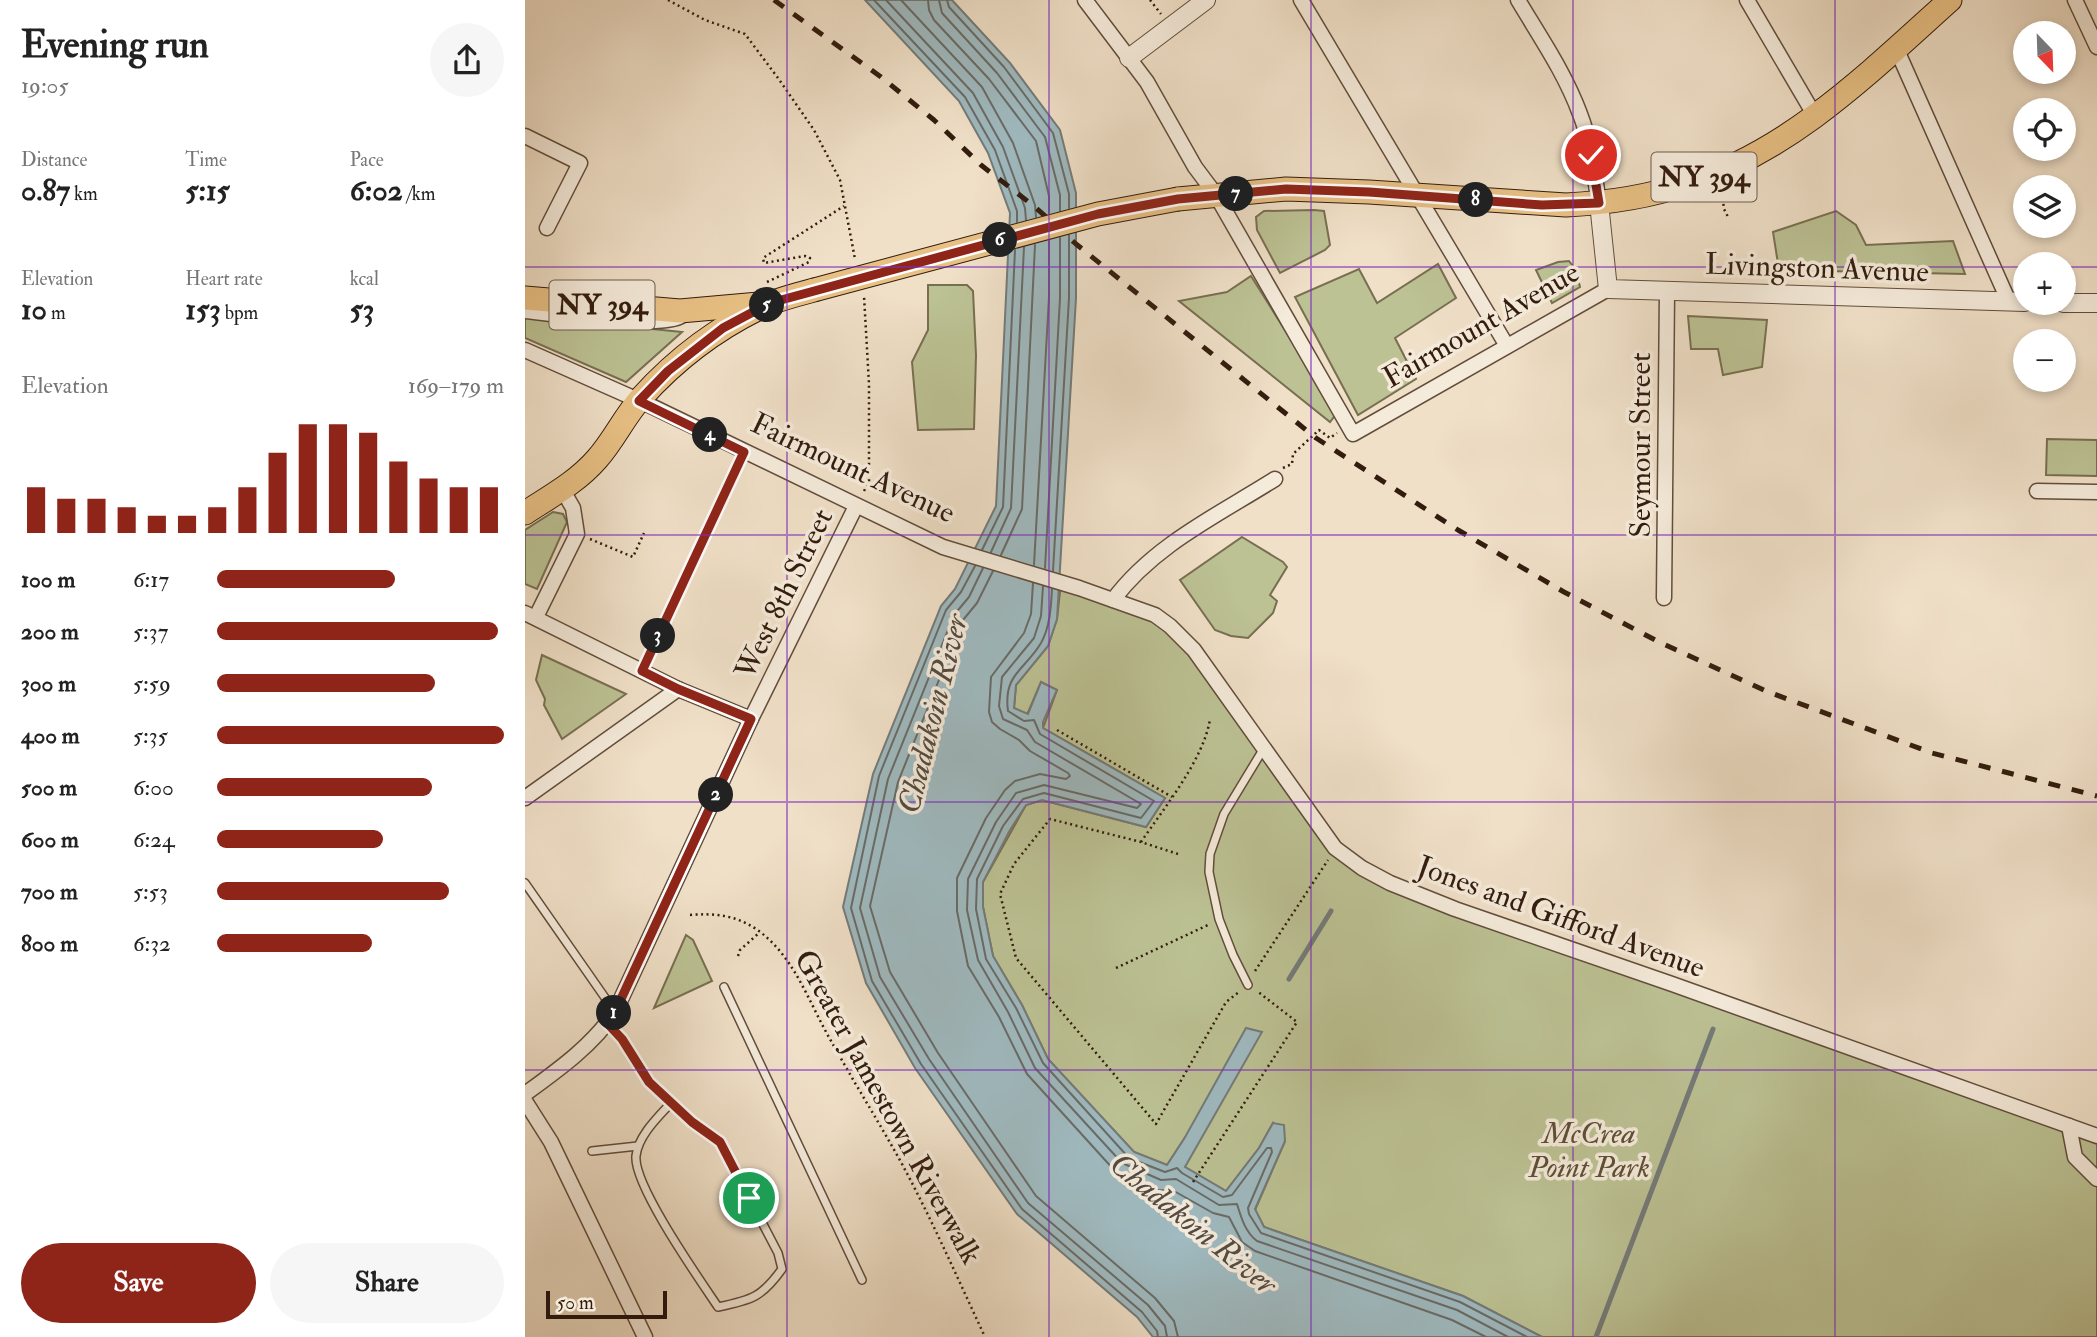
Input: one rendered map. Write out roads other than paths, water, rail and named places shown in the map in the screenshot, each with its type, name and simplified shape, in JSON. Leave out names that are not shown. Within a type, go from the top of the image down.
[{"type":"main road","name":"NY 394","points":[[525,298],[691,310],[765,294],[814,290],[1098,214],[1216,195],[1286,189],[1542,205],[1599,203],[1662,191],[1717,172],[1756,154],[1815,116],[1950,0]]},
{"type":"main road","name":"NY 394","points":[[525,513],[576,481],[598,459],[639,401],[668,371],[765,294]]},
{"type":"street","points":[[1085,0],[1147,82],[1195,167],[1216,195]]},
{"type":"street","points":[[1129,58],[1206,0]]},
{"type":"street","points":[[1301,0],[1507,346]]},
{"type":"street","points":[[1518,0],[1551,54],[1581,115],[1599,203]]},
{"type":"street","points":[[1747,0],[1815,116]]},
{"type":"street","points":[[2075,0],[2097,47]]},
{"type":"street","points":[[1896,48],[2013,294]]},
{"type":"street","points":[[525,136],[580,163],[547,228]]},
{"type":"street","name":"Fairmount Avenue","points":[[1216,195],[1353,434],[1608,289],[1599,203]]},
{"type":"street","name":"Livingston Avenue","points":[[1608,289],[2013,302]]},
{"type":"street","name":"Seymour Street","points":[[1664,598],[1667,291]]},
{"type":"street","points":[[2076,303],[2097,303]]},
{"type":"street","points":[[525,312],[675,321],[691,310]]},
{"type":"street","name":"Fairmount Avenue","points":[[525,351],[639,401],[943,547],[1113,600]]},
{"type":"street","points":[[1113,600],[1127,581],[1155,556],[1275,475]]},
{"type":"street","points":[[562,489],[573,508],[577,534],[530,615],[678,689],[751,719]]},
{"type":"street","points":[[2038,491],[2097,492]]},
{"type":"street","name":"West 8th Street","points":[[525,1094],[576,1055],[611,1018],[751,719],[856,506]]},
{"type":"street","name":"Jones and Gifford Avenue","points":[[1113,600],[1155,615],[1194,650],[1335,848],[1362,868],[1390,883],[1455,909],[2097,1136]]},
{"type":"street","points":[[525,798],[678,689]]},
{"type":"street","points":[[525,1101],[551,1142],[645,1337]]},
{"type":"street","points":[[2069,1126],[2075,1157],[2097,1179]]},
{"type":"lane","points":[[642,671],[744,452]]},
{"type":"lane","points":[[1248,985],[1219,919],[1209,872],[1210,854],[1224,814],[1264,747]]},
{"type":"lane","points":[[525,883],[649,1082],[692,1122],[720,1142],[778,1253],[782,1269],[767,1289],[745,1301],[719,1307],[642,1185],[635,1159],[638,1146],[671,1103]]},
{"type":"lane","points":[[724,987],[862,1280]]},
{"type":"lane","points":[[592,1151],[638,1146]]},
{"type":"water","name":"Chadakoin River","points":[[865,0],[952,0],[1010,63],[1060,130],[1076,193],[1076,298],[1057,619],[1048,646],[1016,685],[1014,708],[1028,714],[1041,682],[1057,690],[1043,728],[1165,798],[1146,827],[1042,800],[1026,805],[983,882],[983,907],[993,956],[1022,1005],[1048,1059],[1134,1152],[1167,1165],[1246,1028],[1262,1032],[1185,1167],[1226,1191],[1259,1148],[1273,1123],[1284,1125],[1285,1141],[1255,1209],[1264,1227],[1463,1296],[1542,1337],[1153,1337],[1137,1317],[1017,1214],[915,1068],[866,983],[843,907],[873,774],[941,606],[955,589],[996,506],[1010,213],[988,153],[959,101]]},
{"type":"waterway","points":[[1289,979],[1331,911]]},
{"type":"waterway","points":[[1596,1337],[1713,1029]]},
{"type":"railway","points":[[774,0],[881,77],[1076,244],[1316,438],[1458,530],[1564,592],[1657,641],[1766,691],[1932,753],[2097,796]]},
{"type":"park label","name":"McCrea Point Park","points":[[1589,1150]]}]
